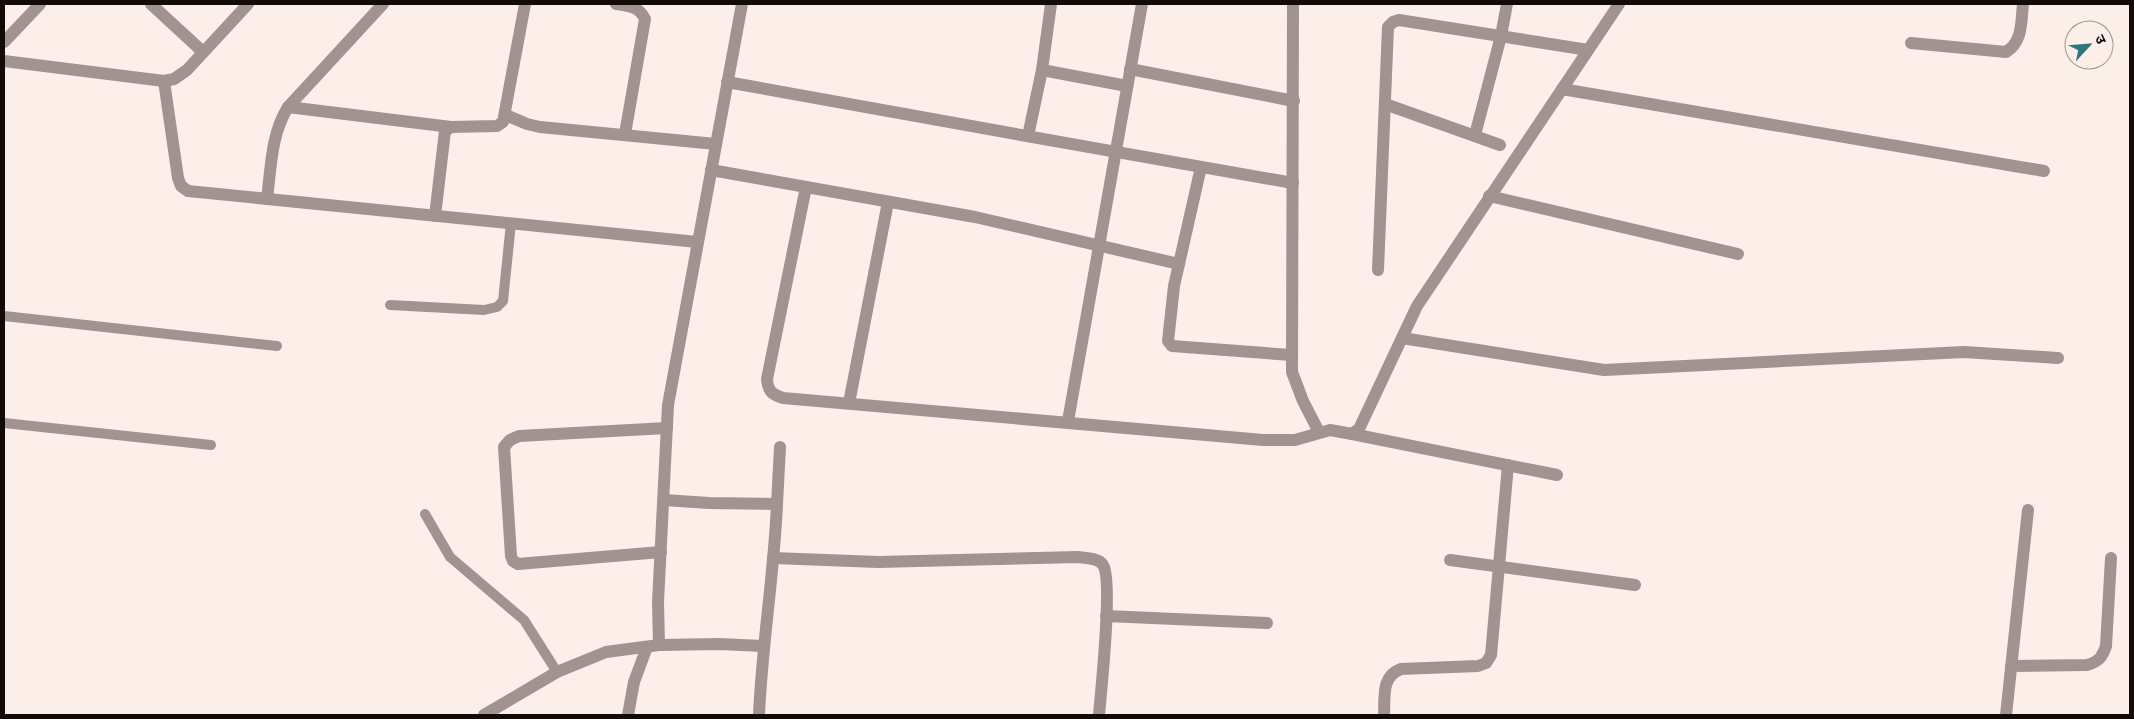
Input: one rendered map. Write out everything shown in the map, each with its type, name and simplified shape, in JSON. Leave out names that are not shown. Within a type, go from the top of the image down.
[{"type":"street","points":[[4,42],[40,4]]},
{"type":"street","points":[[151,4],[203,52]]},
{"type":"street","points":[[4,61],[164,81],[174,79],[186,70],[248,4]]},
{"type":"street","points":[[267,199],[276,131],[288,107],[383,4]]},
{"type":"street","points":[[288,107],[451,127],[497,126],[503,122],[506,115],[525,4]]},
{"type":"street","points":[[616,4],[635,8],[642,12],[645,19],[625,134]]},
{"type":"street","points":[[628,715],[634,682],[653,646],[658,602],[668,405],[742,4]]},
{"type":"street","points":[[1028,136],[1042,70],[1051,4]]},
{"type":"street","points":[[1068,422],[1114,153],[1142,4]]},
{"type":"street","points":[[1293,4],[1292,372],[1324,431]]},
{"type":"street","points":[[1475,135],[1501,36],[1507,4]]},
{"type":"street","points":[[1349,433],[1359,429],[1417,306],[1619,4]]},
{"type":"street","points":[[1911,42],[2006,52],[2014,47],[2018,39],[2023,4]]},
{"type":"street","points":[[1378,270],[1388,27],[1393,22],[1399,20],[1588,50]]},
{"type":"street","points":[[1130,69],[1294,101]]},
{"type":"street","points":[[1042,70],[1127,86]]},
{"type":"street","points":[[164,81],[178,178],[181,186],[188,191],[698,242]]},
{"type":"street","points":[[727,82],[1114,153],[1293,183]]},
{"type":"street","points":[[1562,89],[2044,170]]},
{"type":"street","points":[[1385,104],[1500,145]]},
{"type":"street","points":[[506,115],[540,127],[716,144]]},
{"type":"street","points":[[435,216],[442,139],[445,131],[451,127]]},
{"type":"street","points":[[1200,167],[1179,264],[1168,341],[1172,346],[1291,355]]},
{"type":"street","points":[[711,170],[975,217],[1179,264]]},
{"type":"street","points":[[806,187],[767,379],[768,389],[773,395],[783,398],[1263,440],[1295,440],[1324,431],[1349,433],[1557,475]]},
{"type":"street","points":[[1489,196],[1738,254]]},
{"type":"street","points":[[849,403],[888,202]]},
{"type":"street","points":[[1402,338],[1604,370],[1964,352],[2058,358]]},
{"type":"street","points":[[661,552],[518,564],[513,561],[511,556],[504,447],[510,440],[519,436],[667,428]]},
{"type":"street","points":[[759,715],[763,646],[773,558],[780,447]]},
{"type":"street","points":[[1384,715],[1387,680],[1392,672],[1401,669],[1478,666],[1486,663],[1491,655],[1508,465]]},
{"type":"street","points":[[664,500],[777,504]]},
{"type":"street","points":[[2006,715],[2028,510]]},
{"type":"street","points":[[773,558],[878,562],[1078,557],[1096,560],[1103,564],[1106,575],[1106,616],[1099,715]]},
{"type":"street","points":[[2011,666],[2087,665],[2096,662],[2103,656],[2106,646],[2111,558]]},
{"type":"street","points":[[1450,560],[1635,585]]},
{"type":"street","points":[[1106,616],[1267,622]]},
{"type":"street","points":[[484,715],[557,672],[606,652],[653,646],[763,646]]},
{"type":"lane","points":[[390,305],[484,310],[497,307],[502,300],[511,223]]},
{"type":"lane","points":[[4,316],[277,346]]},
{"type":"lane","points":[[4,423],[211,445]]},
{"type":"lane","points":[[425,514],[450,557],[524,620],[557,672]]}]
